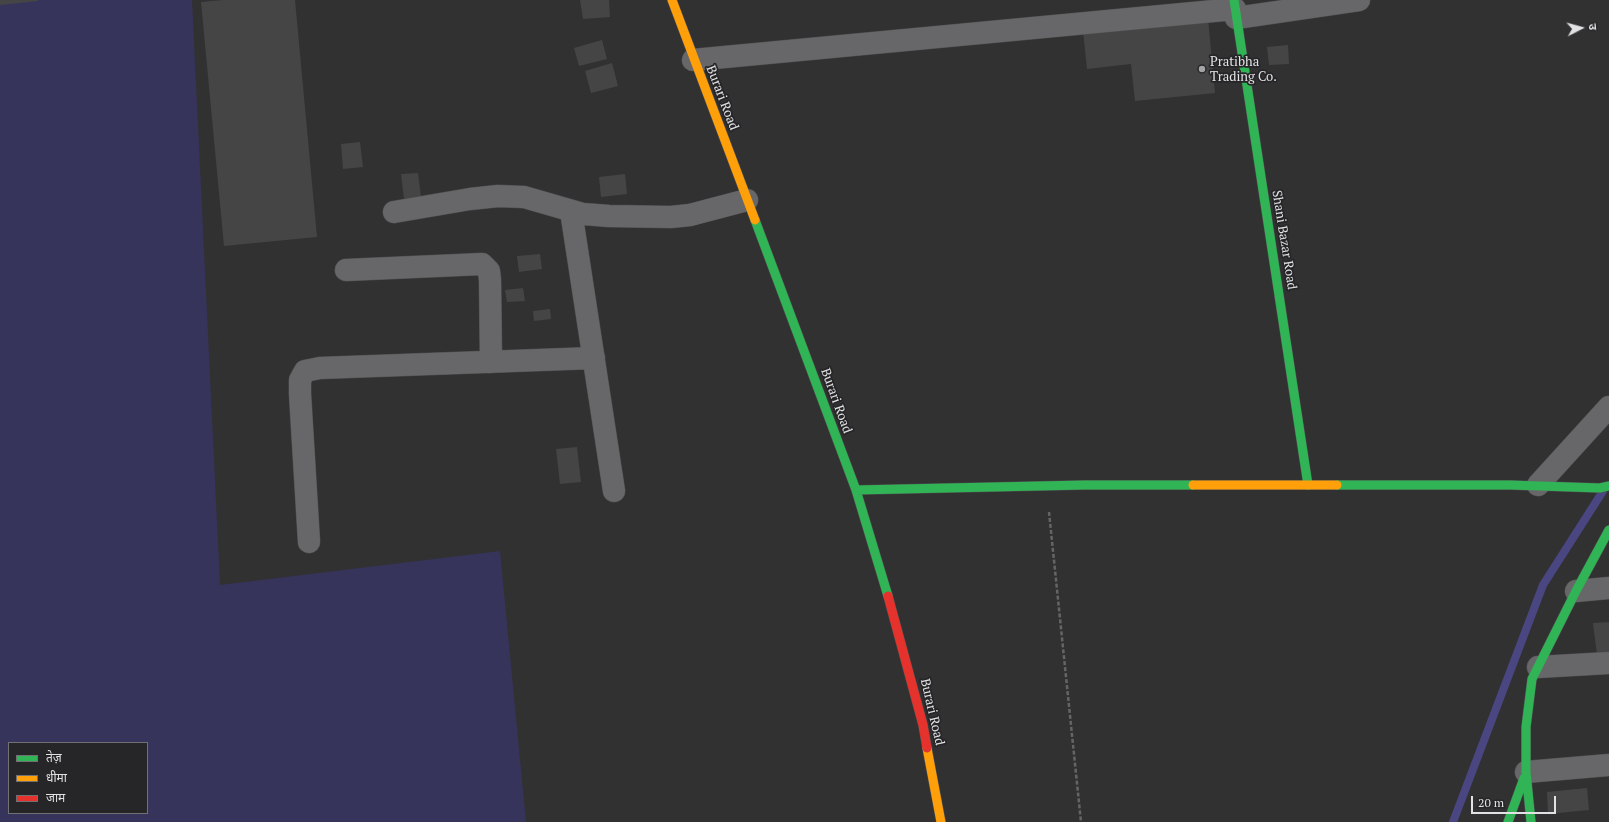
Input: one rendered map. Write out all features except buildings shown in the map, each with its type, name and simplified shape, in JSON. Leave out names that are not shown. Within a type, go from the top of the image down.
[{"type":"street","name":"Burari Road","points":[[672,0],[693,60],[856,490],[891,605],[923,725],[941,822]]},
{"type":"street","points":[[693,60],[1235,9],[1359,0]]},
{"type":"street","name":"Shani Bazar Road","points":[[1235,9],[1308,485]]},
{"type":"street","points":[[394,212],[470,199],[498,196],[524,197],[583,214],[671,217],[690,215],[747,200]]},
{"type":"street","points":[[571,211],[614,491]]},
{"type":"street","points":[[346,270],[482,264],[489,271],[490,280],[491,362]]},
{"type":"street","points":[[309,542],[300,394],[300,380],[305,371],[320,368],[594,358]]},
{"type":"street","points":[[1538,485],[1609,407]]},
{"type":"street","points":[[856,490],[1046,486],[1538,485],[1605,487]]},
{"type":"street","points":[[1531,822],[1526,772],[1526,727],[1532,678],[1609,530]]},
{"type":"street","points":[[1576,591],[1609,588]]},
{"type":"street","points":[[1538,667],[1609,663]]},
{"type":"street","points":[[1526,772],[1609,765]]},
{"type":"street","points":[[1508,822],[1526,772]]},
{"type":"path","points":[[1046,486],[1081,822]]},
{"type":"shaded area","points":[[0,0],[192,0],[220,585],[500,551],[526,822],[0,822]]},
{"type":"waterway","points":[[1453,822],[1543,585],[1603,491]]},
{"type":"traffic: fast","points":[[1234,0],[1308,485]]},
{"type":"traffic: fast","points":[[755,220],[856,490],[888,596]]},
{"type":"traffic: fast","points":[[856,490],[1084,485],[1193,485]]},
{"type":"traffic: fast","points":[[1337,485],[1510,485],[1600,488],[1609,486]]},
{"type":"traffic: fast","points":[[1531,822],[1526,772],[1526,727],[1532,679],[1576,591],[1609,530]]},
{"type":"traffic: fast","points":[[1508,822],[1524,778]]},
{"type":"traffic: slow","points":[[672,0],[755,220]]},
{"type":"traffic: slow","points":[[1193,485],[1337,485]]},
{"type":"traffic: slow","points":[[927,748],[941,822]]},
{"type":"traffic: jam","points":[[888,596],[923,725],[927,748]]},
{"type":"place","name":"Pratibha Trading Co.","points":[[1202,69]]}]
